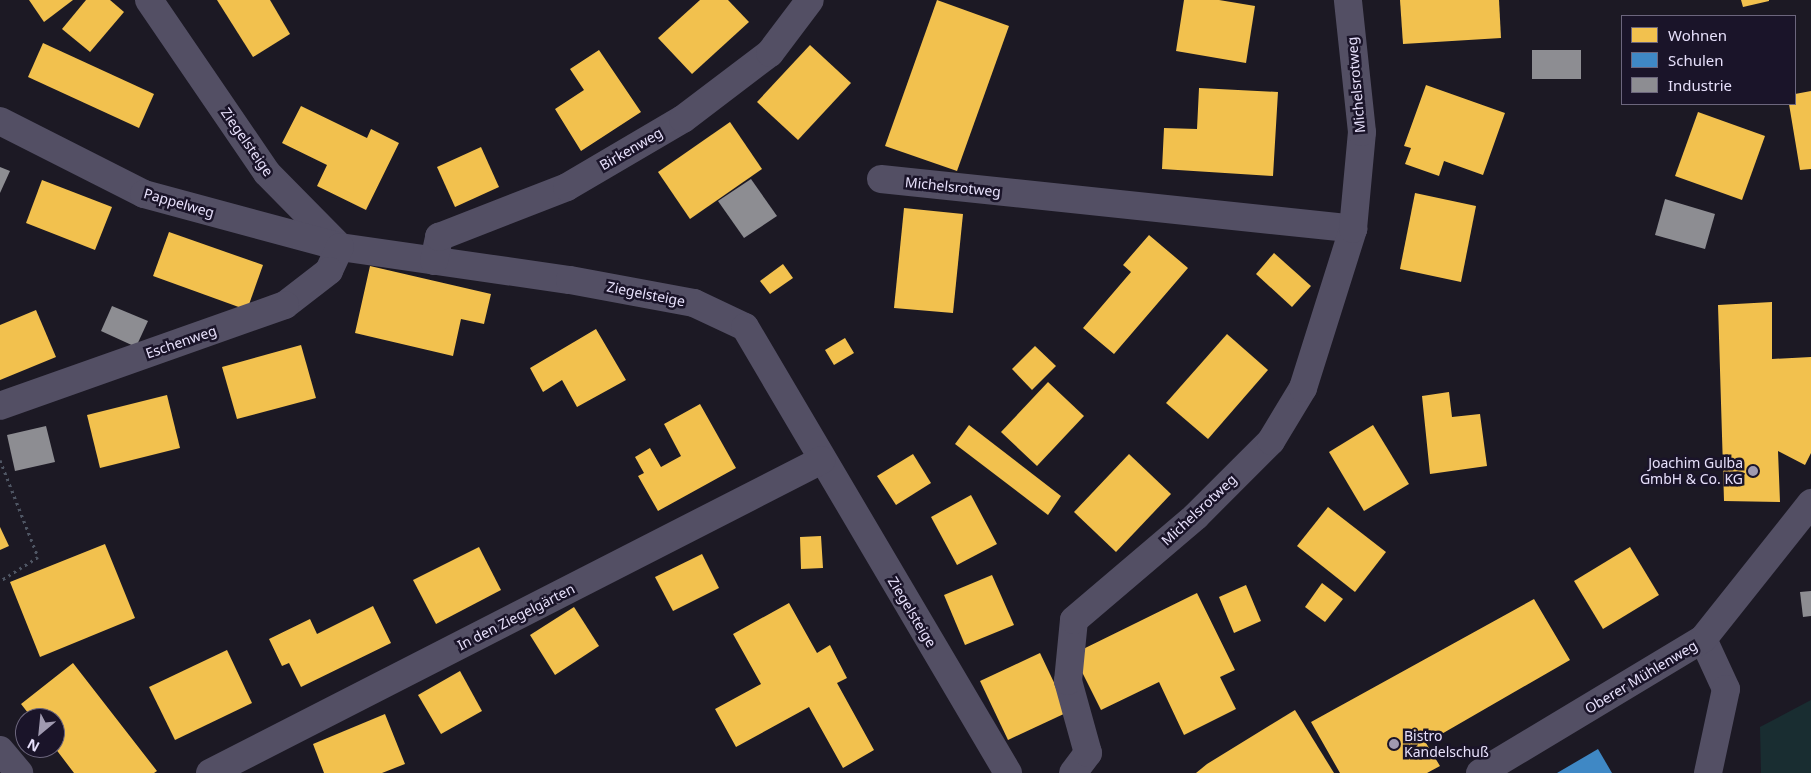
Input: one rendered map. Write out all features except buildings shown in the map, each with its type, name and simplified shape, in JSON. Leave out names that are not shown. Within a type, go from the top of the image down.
[{"type":"street","name":"Ziegelsteige","points":[[149,0],[267,173],[340,247],[570,280],[694,303],[745,328],[1008,773]]},
{"type":"street","name":"Birkenweg","points":[[434,261],[439,237],[567,187],[683,119],[770,53],[810,0]]},
{"type":"street","name":"Michelsrotweg","points":[[1073,773],[1088,752],[1068,681],[1074,620],[1196,516],[1271,441],[1303,388],[1353,229],[1362,132],[1348,0]]},
{"type":"street","name":"Pappelweg","points":[[0,121],[144,194],[340,247]]},
{"type":"street","name":"Michelsrotweg","points":[[881,180],[1353,229]]},
{"type":"street","name":"Eschenweg","points":[[0,406],[285,305],[329,271],[340,247]]},
{"type":"street","name":"In den Ziegelgärten","points":[[210,773],[822,460]]},
{"type":"street","name":"Oberer Mühlenweg","points":[[1480,773],[1703,639],[1811,503]]},
{"type":"street","points":[[1703,639],[1726,689],[1708,773]]},
{"type":"street","points":[[0,750],[19,773]]},
{"type":"path","points":[[0,460],[38,557],[0,581]]},
{"type":"green space","points":[[1811,700],[1811,773],[1761,773],[1760,727]]},
{"type":"place","name":"Joachim Gulba GmbH & Co. KG","points":[[1753,471]]},
{"type":"place","name":"Bistro Kandelschuß","points":[[1394,744]]}]
